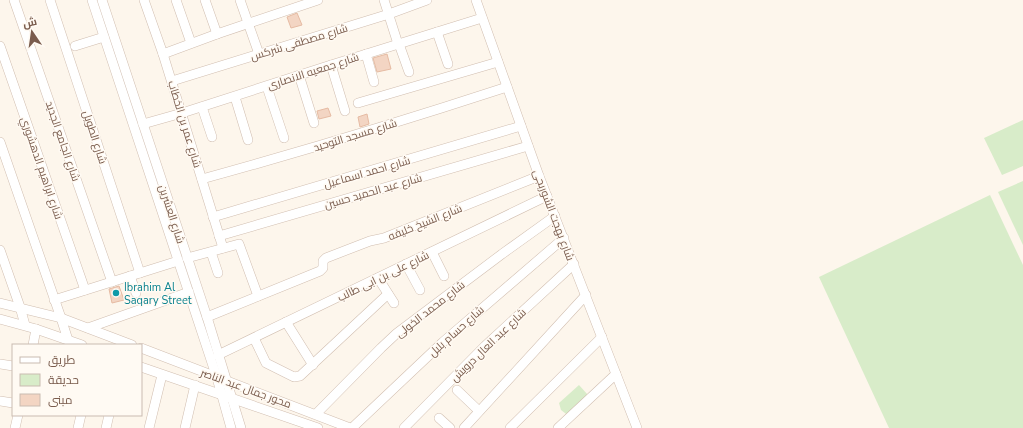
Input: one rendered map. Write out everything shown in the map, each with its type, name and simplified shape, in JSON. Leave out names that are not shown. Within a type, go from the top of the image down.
[{"type":"street","name":"شارع الجامع الجديد","points":[[14,0],[112,282]]},
{"type":"street","name":"شارع الطويل","points":[[50,0],[140,273]]},
{"type":"street","name":"شارع العشرين","points":[[92,0],[183,260],[207,317],[241,428]]},
{"type":"street","name":"شارع العشرين","points":[[102,0],[143,124],[183,260],[189,292],[217,378],[231,428]]},
{"type":"street","name":"شارع عمر بن الخطاب","points":[[144,0],[172,81],[223,248]]},
{"type":"street","points":[[176,0],[191,43]]},
{"type":"street","points":[[205,0],[217,34]]},
{"type":"street","points":[[240,0],[259,54]]},
{"type":"street","points":[[163,54],[248,23],[318,0]]},
{"type":"street","points":[[384,0],[409,72]]},
{"type":"street","name":"شارع مصطفى شركس","points":[[172,81],[389,14],[427,0]]},
{"type":"street","name":"شارع بهجت الشوربجى","points":[[476,0],[539,176],[637,428]]},
{"type":"street","name":"شارع جمعيه الانصارى","points":[[143,124],[267,87],[299,75],[482,18]]},
{"type":"street","points":[[437,32],[448,64]]},
{"type":"street","points":[[75,46],[104,37]]},
{"type":"street","name":"شارع ابراهيم الدهشوري","points":[[0,46],[85,290]]},
{"type":"street","points":[[366,54],[374,82]]},
{"type":"street","points":[[358,103],[498,62]]},
{"type":"street","points":[[331,65],[345,111]]},
{"type":"street","points":[[299,75],[314,123]]},
{"type":"street","points":[[267,87],[284,138]]},
{"type":"street","name":"شارع مسجد التوحيد","points":[[202,179],[289,155],[429,113],[507,87]]},
{"type":"street","points":[[235,97],[248,140]]},
{"type":"street","points":[[202,107],[212,137]]},
{"type":"street","name":"شارع احمد اسماعيل","points":[[213,217],[521,126]]},
{"type":"street","points":[[0,142],[68,340]]},
{"type":"street","name":"شارع عبد الحميد حسين","points":[[219,236],[528,146]]},
{"type":"street","name":"شارع الشيخ خليفه","points":[[258,296],[320,271],[323,268],[323,261],[326,258],[370,241],[384,238],[539,176]]},
{"type":"street","name":"شارع على بن ابى طالب","points":[[218,355],[547,196]]},
{"type":"street","name":"شارع محمد الخولى","points":[[316,414],[397,333],[496,258],[555,216]]},
{"type":"street","name":"شارع حسام بلبل","points":[[351,428],[443,342],[564,238]]},
{"type":"street","points":[[54,300],[240,244],[258,296],[207,317]]},
{"type":"street","points":[[0,250],[25,325]]},
{"type":"street","points":[[211,252],[218,273]]},
{"type":"street","points":[[432,252],[444,276]]},
{"type":"street","points":[[406,264],[420,290]]},
{"type":"street","name":"شارع عبد العال درويش","points":[[404,428],[485,346],[574,264]]},
{"type":"street","points":[[130,276],[136,293]]},
{"type":"street","points":[[378,278],[394,303]]},
{"type":"street","points":[[88,328],[189,292]]},
{"type":"street","points":[[254,338],[266,363],[294,377],[300,376],[388,294]]},
{"type":"street","points":[[464,428],[586,295]]},
{"type":"street","points":[[0,303],[61,318],[129,344]]},
{"type":"street","points":[[0,319],[25,325],[79,344]]},
{"type":"street","points":[[286,322],[313,365]]},
{"type":"street","points":[[33,344],[36,329]]},
{"type":"street","points":[[510,428],[602,337]]},
{"type":"street","name":"محور جمال عبد الناصر","points":[[142,348],[351,428]]},
{"type":"street","points":[[0,364],[12,366]]},
{"type":"street","name":"محور جمال عبد الناصر","points":[[142,367],[231,397],[303,425],[318,428]]},
{"type":"street","points":[[558,428],[616,374]]},
{"type":"street","points":[[149,428],[162,375]]},
{"type":"street","points":[[185,428],[195,386]]},
{"type":"street","points":[[457,390],[479,412]]},
{"type":"street","points":[[0,401],[12,403]]},
{"type":"street","points":[[15,428],[18,416]]},
{"type":"street","points":[[78,428],[81,416]]},
{"type":"street","points":[[106,428],[109,416]]},
{"type":"street","points":[[439,418],[450,428]]},
{"type":"green space","points":[[1023,120],[1023,166],[1002,175],[984,138]]},
{"type":"green space","points":[[1023,181],[1023,245],[998,192]]},
{"type":"green space","points":[[990,195],[1023,265],[1023,428],[889,428],[819,277]]},
{"type":"green space","points":[[579,385],[588,395],[570,417],[561,410],[559,403]]},
{"type":"building","points":[[297,13],[302,25],[291,28],[287,17]]},
{"type":"building","points":[[387,54],[391,69],[377,72],[373,58]]},
{"type":"building","points":[[328,108],[331,116],[319,119],[317,111]]},
{"type":"building","points":[[367,114],[369,124],[360,127],[358,117]]},
{"type":"building","name":"Ibrahim Al Saqary Street","points":[[119,286],[124,300],[112,303],[109,289]]},
{"type":"place","name":"Ibrahim Al Saqary Street","points":[[116,293]]}]
